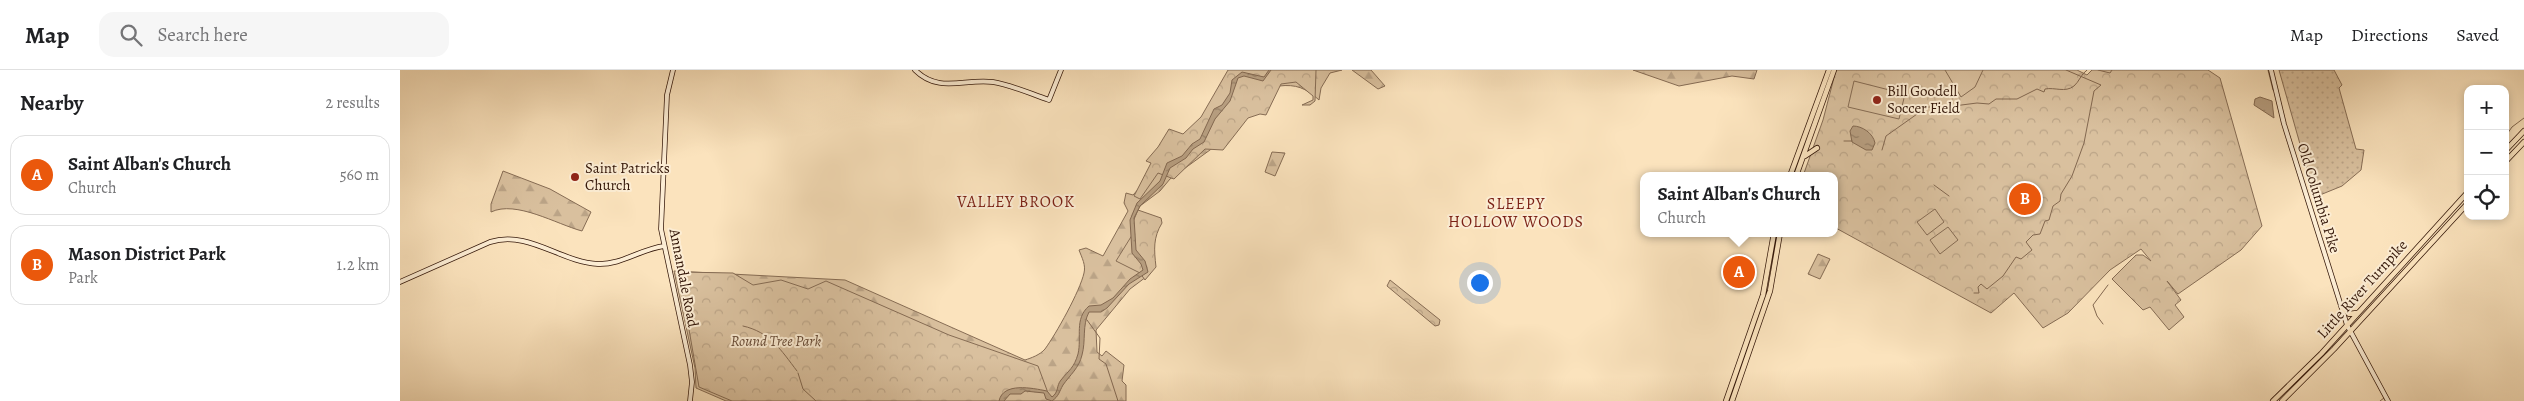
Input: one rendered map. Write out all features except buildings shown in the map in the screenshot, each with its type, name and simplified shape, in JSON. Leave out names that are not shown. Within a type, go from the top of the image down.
[{"type":"main road","points":[[1791,172],[1828,70]]},
{"type":"main road","points":[[1798,172],[1834,70]]},
{"type":"main road","points":[[2509,147],[2524,131]]},
{"type":"main road","points":[[2509,158],[2524,142]]},
{"type":"main road","points":[[1802,160],[1810,151],[1817,148]]},
{"type":"main road","name":"Little River Turnpike","points":[[2273,401],[2347,324],[2464,196]]},
{"type":"main road","name":"Little River Turnpike","points":[[2282,401],[2350,331],[2464,207]]},
{"type":"main road","points":[[1726,401],[1763,295],[1773,237]]},
{"type":"main road","points":[[1732,401],[1770,291],[1779,237]]},
{"type":"main road","points":[[2342,307],[2350,314],[2358,312]]},
{"type":"street","name":"Annandale Road","points":[[672,70],[666,116],[661,230],[690,365],[692,389],[690,401]]},
{"type":"street","points":[[915,70],[926,78],[942,84],[977,81],[996,83],[1049,100],[1061,70]]},
{"type":"street","name":"Old Columbia Pike","points":[[2271,70],[2284,124],[2347,324],[2388,401]]},
{"type":"street","points":[[400,282],[490,242],[502,239],[521,240],[581,261],[600,264],[619,261],[648,249],[664,246]]},
{"type":"green space","points":[[1228,70],[1316,70],[1315,101],[1310,105],[1302,105],[1313,100],[1313,96],[1296,82],[1281,84],[1266,115],[1260,114],[1248,118],[1223,150],[1205,149],[1174,179],[1158,173],[1140,199],[1134,196],[1151,163],[1146,161],[1158,147],[1169,129],[1183,134],[1201,117]]},
{"type":"green space","name":"Round Tree Park","points":[[1237,70],[1342,70],[1330,73],[1321,88],[1319,100],[1310,92],[1300,88],[1279,86],[1265,112],[1249,112],[1232,134],[1170,179],[1160,191],[1140,206],[1134,218],[1151,267],[1150,274],[1130,289],[1096,330],[1097,352],[1102,356],[1106,351],[1124,365],[1122,381],[1126,385],[1126,401],[726,401],[696,388],[695,368],[674,271],[845,280],[1025,360],[1038,355],[1045,349],[1055,333],[1082,281],[1084,267],[1079,250],[1086,248],[1103,256],[1128,211],[1124,203],[1126,193],[1133,195],[1194,128]]},
{"type":"green space","points":[[1352,70],[1371,70],[1385,86],[1378,89]]},
{"type":"green space","points":[[1633,70],[1757,70],[1754,79],[1732,76],[1679,86]]},
{"type":"green space","points":[[1836,70],[2077,70],[2087,75],[2092,70],[2208,70],[2220,78],[2262,226],[2241,250],[2178,294],[2167,281],[2181,300],[2175,305],[2184,317],[2169,330],[2150,307],[2143,310],[2112,279],[2136,255],[2143,255],[2151,261],[2141,249],[2110,270],[2068,313],[2043,328],[2014,293],[1991,313],[1838,229],[1838,172],[1804,172],[1823,120]]},
{"type":"green space","points":[[1945,70],[1983,70],[1975,87],[1961,97]]},
{"type":"green space","points":[[2279,70],[2334,70],[2342,85],[2339,88],[2356,149],[2364,150],[2361,170],[2342,186],[2315,197]]},
{"type":"green space","name":"Bill Goodell Soccer Field","points":[[1854,81],[1905,94],[1899,119],[1848,107]]},
{"type":"green space","points":[[1272,152],[1285,153],[1275,176],[1265,172]]},
{"type":"green space","points":[[503,171],[550,189],[591,212],[582,231],[524,211],[501,209],[491,212],[491,204]]},
{"type":"green space","points":[[1935,209],[1944,222],[1927,235],[1917,222]]},
{"type":"green space","points":[[1138,210],[1161,218],[1162,223],[1155,244],[1156,267],[1145,280],[1140,273],[1116,261],[1134,232],[1132,224]]},
{"type":"green space","points":[[1948,227],[1958,240],[1940,254],[1930,240]]},
{"type":"green space","points":[[1818,254],[1830,259],[1820,279],[1808,274]]},
{"type":"green space","name":"Round Tree Park","points":[[679,272],[733,273],[753,285],[781,280],[808,289],[826,281],[949,335],[1038,366],[1051,401],[732,401],[699,387]]},
{"type":"green space","points":[[1390,280],[1440,320],[1439,325],[1435,326],[1387,286]]},
{"type":"water","points":[[1271,70],[1263,81],[1244,76],[1238,78],[1230,101],[1215,119],[1204,142],[1193,149],[1186,158],[1170,168],[1163,184],[1140,206],[1134,218],[1136,250],[1145,261],[1148,272],[1129,284],[1107,308],[1101,312],[1089,312],[1081,360],[1063,385],[1059,394],[1052,401],[1046,399],[1044,393],[1025,391],[1021,394],[1010,394],[1004,401],[999,401],[1006,391],[1019,388],[1047,391],[1052,397],[1054,395],[1059,382],[1075,363],[1079,348],[1080,322],[1084,311],[1089,306],[1101,305],[1113,298],[1130,279],[1143,270],[1141,264],[1132,253],[1130,220],[1137,203],[1160,181],[1167,163],[1182,156],[1192,144],[1200,139],[1214,109],[1222,105],[1230,93],[1232,80],[1242,72],[1264,77]]},
{"type":"water","points":[[2260,97],[2272,101],[2274,118],[2254,105],[2255,99]]},
{"type":"water","points":[[1853,126],[1870,133],[1875,143],[1872,150],[1866,150],[1852,142],[1850,131]]},
{"type":"waterway","points":[[1974,293],[1979,293],[1978,287],[1981,284],[1987,289],[2003,276],[2016,257],[2021,259],[2032,250],[2026,242],[2033,235],[2040,234],[2045,221],[2049,220],[2053,206],[2060,201],[2061,194],[2072,176],[2084,143],[2094,91],[2101,85],[2066,70]]},
{"type":"waterway","points":[[1882,150],[1886,136],[1927,107],[1946,107],[1977,103],[1989,104],[1996,99],[2017,99],[2037,89],[2044,92],[2045,89],[2067,89],[2076,84],[2087,70]]},
{"type":"waterway","points":[[2098,70],[2110,73],[2112,70]]},
{"type":"waterway","points":[[2268,70],[2273,90]]},
{"type":"waterway","points":[[2509,131],[2524,118]]},
{"type":"waterway","points":[[1844,141],[1852,141]]},
{"type":"waterway","points":[[1934,185],[1949,196]]},
{"type":"waterway","points":[[2374,284],[2381,270],[2387,265]]},
{"type":"waterway","points":[[2103,324],[2097,316],[2093,305],[2108,285]]},
{"type":"waterway","points":[[2348,305],[2354,302]]},
{"type":"waterway","points":[[1087,320],[1100,338],[1099,359],[1106,364],[1118,401]]},
{"type":"waterway","points":[[743,326],[768,337],[797,371]]},
{"type":"waterway","points":[[798,373],[803,389],[816,401]]},
{"type":"waterway","points":[[2380,401],[2384,398]]},
{"type":"place","name":"Bill Goodell Soccer Field","points":[[1877,100]]},
{"type":"place","name":"Saint Patricks Church","points":[[575,177]]},
{"type":"place","name":"Mason District Park","points":[[2025,199]]},
{"type":"place","name":"Saint Alban's Church","points":[[1739,272]]},
{"type":"district","name":"VALLEY BROOK","points":[[1016,202]]},
{"type":"district","name":"SLEEPY HOLLOW WOODS","points":[[1516,213]]}]
